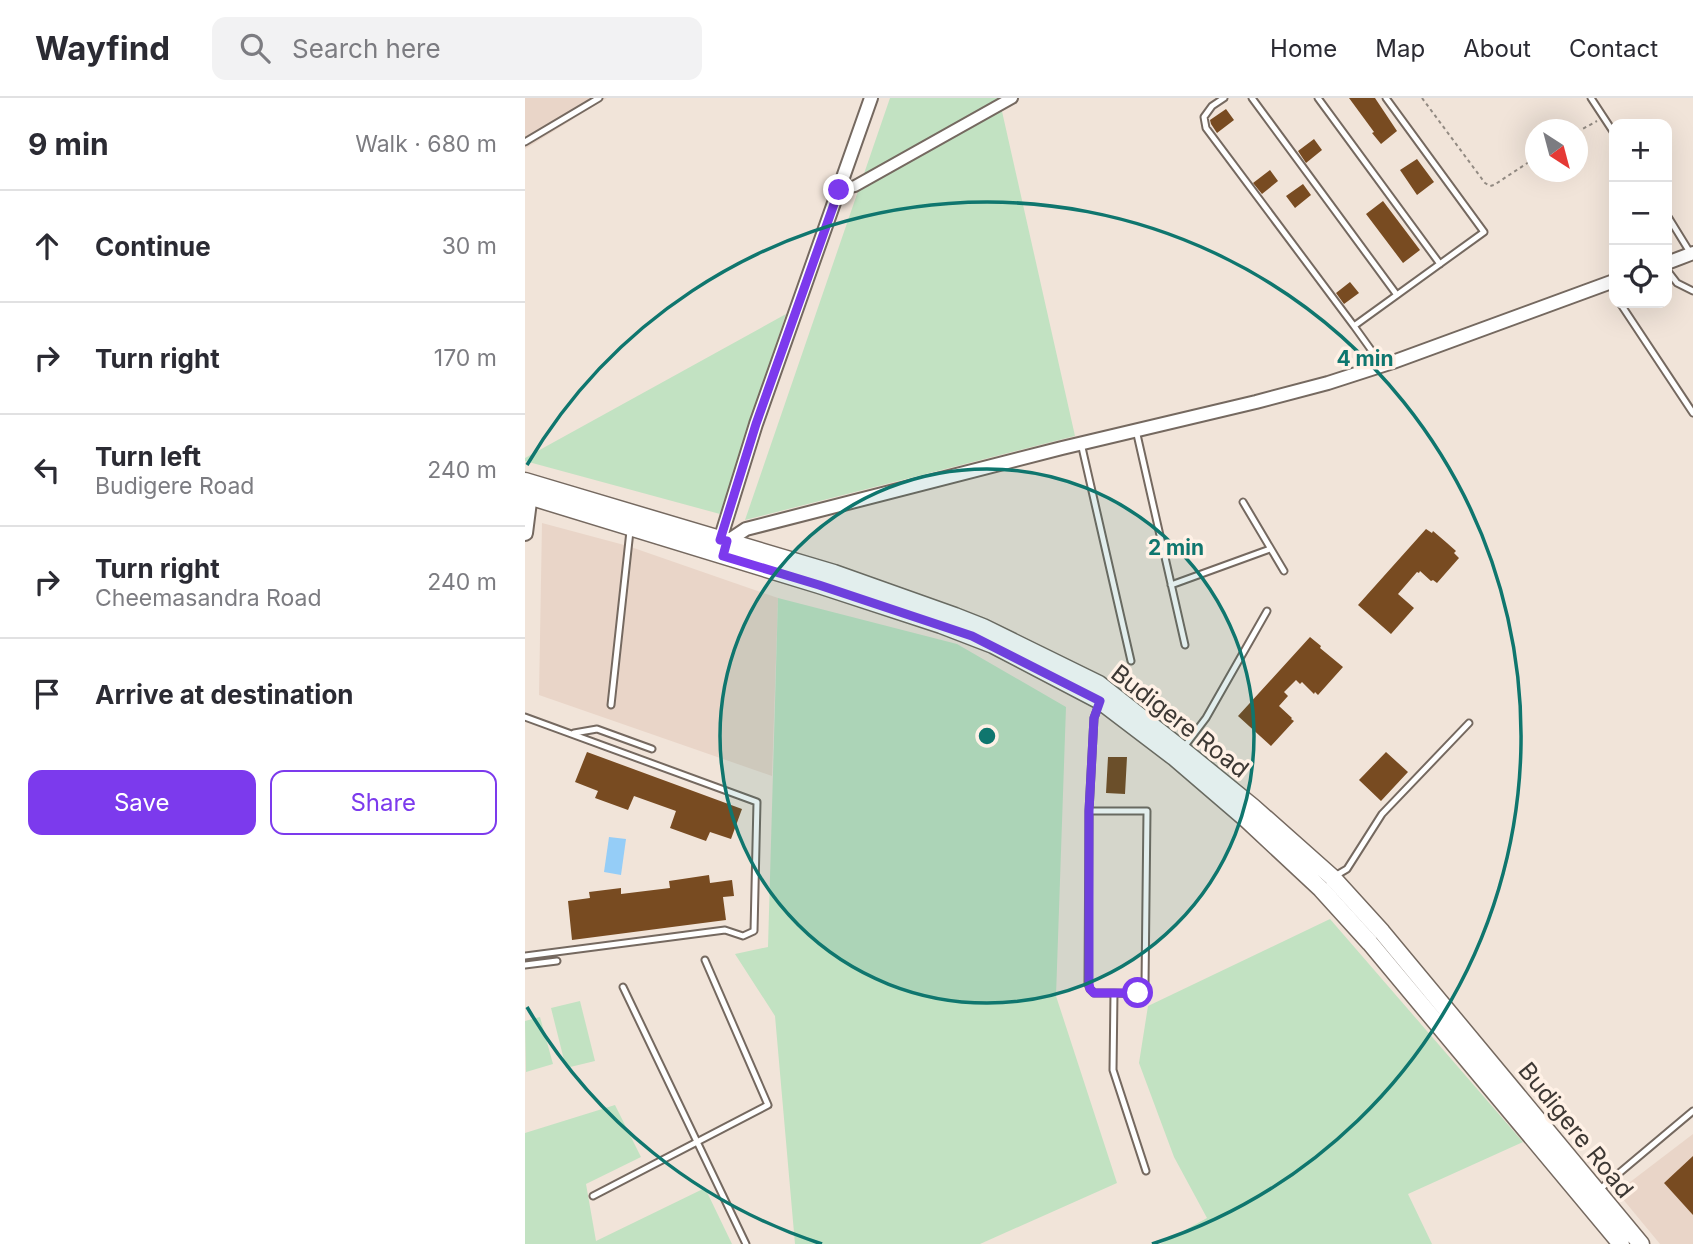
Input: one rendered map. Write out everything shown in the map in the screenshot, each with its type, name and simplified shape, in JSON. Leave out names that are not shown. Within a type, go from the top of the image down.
[{"type":"main road","name":"Budigere Road","points":[[528,489],[723,546],[834,573],[983,627],[1099,684],[1253,807],[1332,877],[1382,932],[1641,1244]]},
{"type":"main road","name":"Budigere Road","points":[[528,489],[630,528],[723,546],[819,585],[972,636],[1100,701],[1175,758],[1321,889],[1379,953],[1621,1244]]},
{"type":"main road","points":[[525,533],[528,489]]},
{"type":"street","points":[[723,546],[756,424],[871,98]]},
{"type":"street","points":[[839,190],[855,186],[1012,98]]},
{"type":"street","points":[[1672,259],[1689,250]]},
{"type":"street","points":[[723,546],[746,529],[1328,383],[1609,288]]},
{"type":"lane","points":[[525,142],[599,98]]},
{"type":"lane","points":[[1224,98],[1212,106],[1204,117],[1206,128],[1382,365]]},
{"type":"lane","points":[[1252,98],[1397,295]]},
{"type":"lane","points":[[1318,98],[1440,264]]},
{"type":"lane","points":[[1354,326],[1483,232],[1385,98]]},
{"type":"lane","points":[[1591,98],[1609,125]]},
{"type":"lane","points":[[1672,223],[1689,250]]},
{"type":"lane","points":[[1689,250],[1693,239]]},
{"type":"lane","points":[[1672,276],[1677,283],[1693,291]]},
{"type":"lane","points":[[1623,308],[1693,413]]},
{"type":"lane","points":[[1136,430],[1185,645]]},
{"type":"lane","points":[[1081,443],[1131,661]]},
{"type":"lane","points":[[1243,502],[1284,571]]},
{"type":"lane","points":[[611,705],[630,528]]},
{"type":"lane","points":[[1171,585],[1271,549]]},
{"type":"lane","points":[[1183,750],[1206,718],[1267,611]]},
{"type":"lane","points":[[1089,811],[1147,811],[1145,985],[1138,993],[1094,993],[1089,984],[1089,811],[1094,718],[1100,701]]},
{"type":"lane","points":[[525,717],[757,802],[754,931],[743,936],[725,930],[525,956]]},
{"type":"lane","points":[[1332,877],[1347,869],[1382,814],[1469,723]]},
{"type":"lane","points":[[571,733],[597,729],[652,749]]},
{"type":"lane","points":[[593,1196],[768,1105],[705,960]]},
{"type":"lane","points":[[525,965],[557,961]]},
{"type":"lane","points":[[623,987],[746,1244]]},
{"type":"lane","points":[[1114,993],[1113,1070],[1146,1171]]},
{"type":"lane","points":[[1597,1192],[1693,1111]]},
{"type":"path","points":[[1422,98],[1485,183],[1494,185],[1525,165]]},
{"type":"path","points":[[1588,126],[1604,117]]},
{"type":"shaded area","points":[[525,98],[607,98],[525,149]]},
{"type":"shaded area","points":[[542,523],[628,546],[778,598],[772,776],[539,695]]},
{"type":"shaded area","points":[[1693,1134],[1693,1244],[1660,1244],[1617,1192]]},
{"type":"green space","points":[[890,98],[999,98],[1075,436],[745,520]]},
{"type":"green space","points":[[786,314],[720,514],[525,461],[525,458]]},
{"type":"green space","points":[[778,598],[957,644],[1066,707],[1056,996],[1117,1183],[980,1244],[795,1244],[775,1016],[735,954],[768,947]]},
{"type":"green space","points":[[1330,919],[1523,1142],[1408,1194],[1432,1244],[1160,1244],[1207,1218],[1174,1157],[1139,1063],[1148,1006]]},
{"type":"green space","points":[[580,1001],[595,1061],[566,1068],[551,1008]]},
{"type":"green space","points":[[540,1017],[553,1064],[526,1072],[525,1021]]},
{"type":"green space","points":[[615,1105],[641,1157],[586,1184],[596,1241],[705,1188],[732,1244],[525,1244],[525,1133]]},
{"type":"water","points":[[609,837],[626,839],[621,875],[604,872]]},
{"type":"building","points":[[1349,98],[1375,98],[1397,131],[1381,144]]},
{"type":"building","points":[[1226,109],[1234,120],[1217,133],[1210,120]]},
{"type":"building","points":[[1314,139],[1322,150],[1306,163],[1298,151]]},
{"type":"building","points":[[1417,159],[1434,182],[1417,195],[1400,170]]},
{"type":"building","points":[[1270,170],[1278,181],[1262,194],[1253,183]]},
{"type":"building","points":[[1303,184],[1311,195],[1295,208],[1286,196]]},
{"type":"building","points":[[1383,201],[1420,250],[1403,263],[1366,214]]},
{"type":"building","points":[[1350,282],[1359,293],[1344,304],[1336,293]]},
{"type":"building","points":[[1426,529],[1432,533],[1433,531],[1447,543],[1459,558],[1437,583],[1420,571],[1417,572],[1398,594],[1414,608],[1391,634],[1358,605]]},
{"type":"building","points":[[1310,637],[1343,667],[1318,695],[1296,680],[1284,692],[1288,696],[1279,706],[1294,721],[1271,746],[1238,716]]},
{"type":"building","points":[[587,752],[742,809],[731,839],[710,832],[706,841],[670,828],[676,811],[634,796],[628,810],[595,798],[598,791],[575,782]]},
{"type":"building","points":[[1386,752],[1408,772],[1381,801],[1359,780]]},
{"type":"building","points":[[1108,757],[1127,757],[1125,794],[1106,793]]},
{"type":"building","points":[[709,875],[710,883],[732,880],[734,896],[723,897],[726,920],[572,940],[568,901],[590,898],[589,892],[621,888],[621,894],[670,888],[669,881]]},
{"type":"building","points":[[1693,1156],[1693,1215],[1664,1183]]},
{"type":"route","points":[[839,190],[756,424],[720,540],[727,541],[723,556],[972,636],[1100,701],[1094,718],[1089,811],[1089,984],[1094,993],[1138,993]]}]
